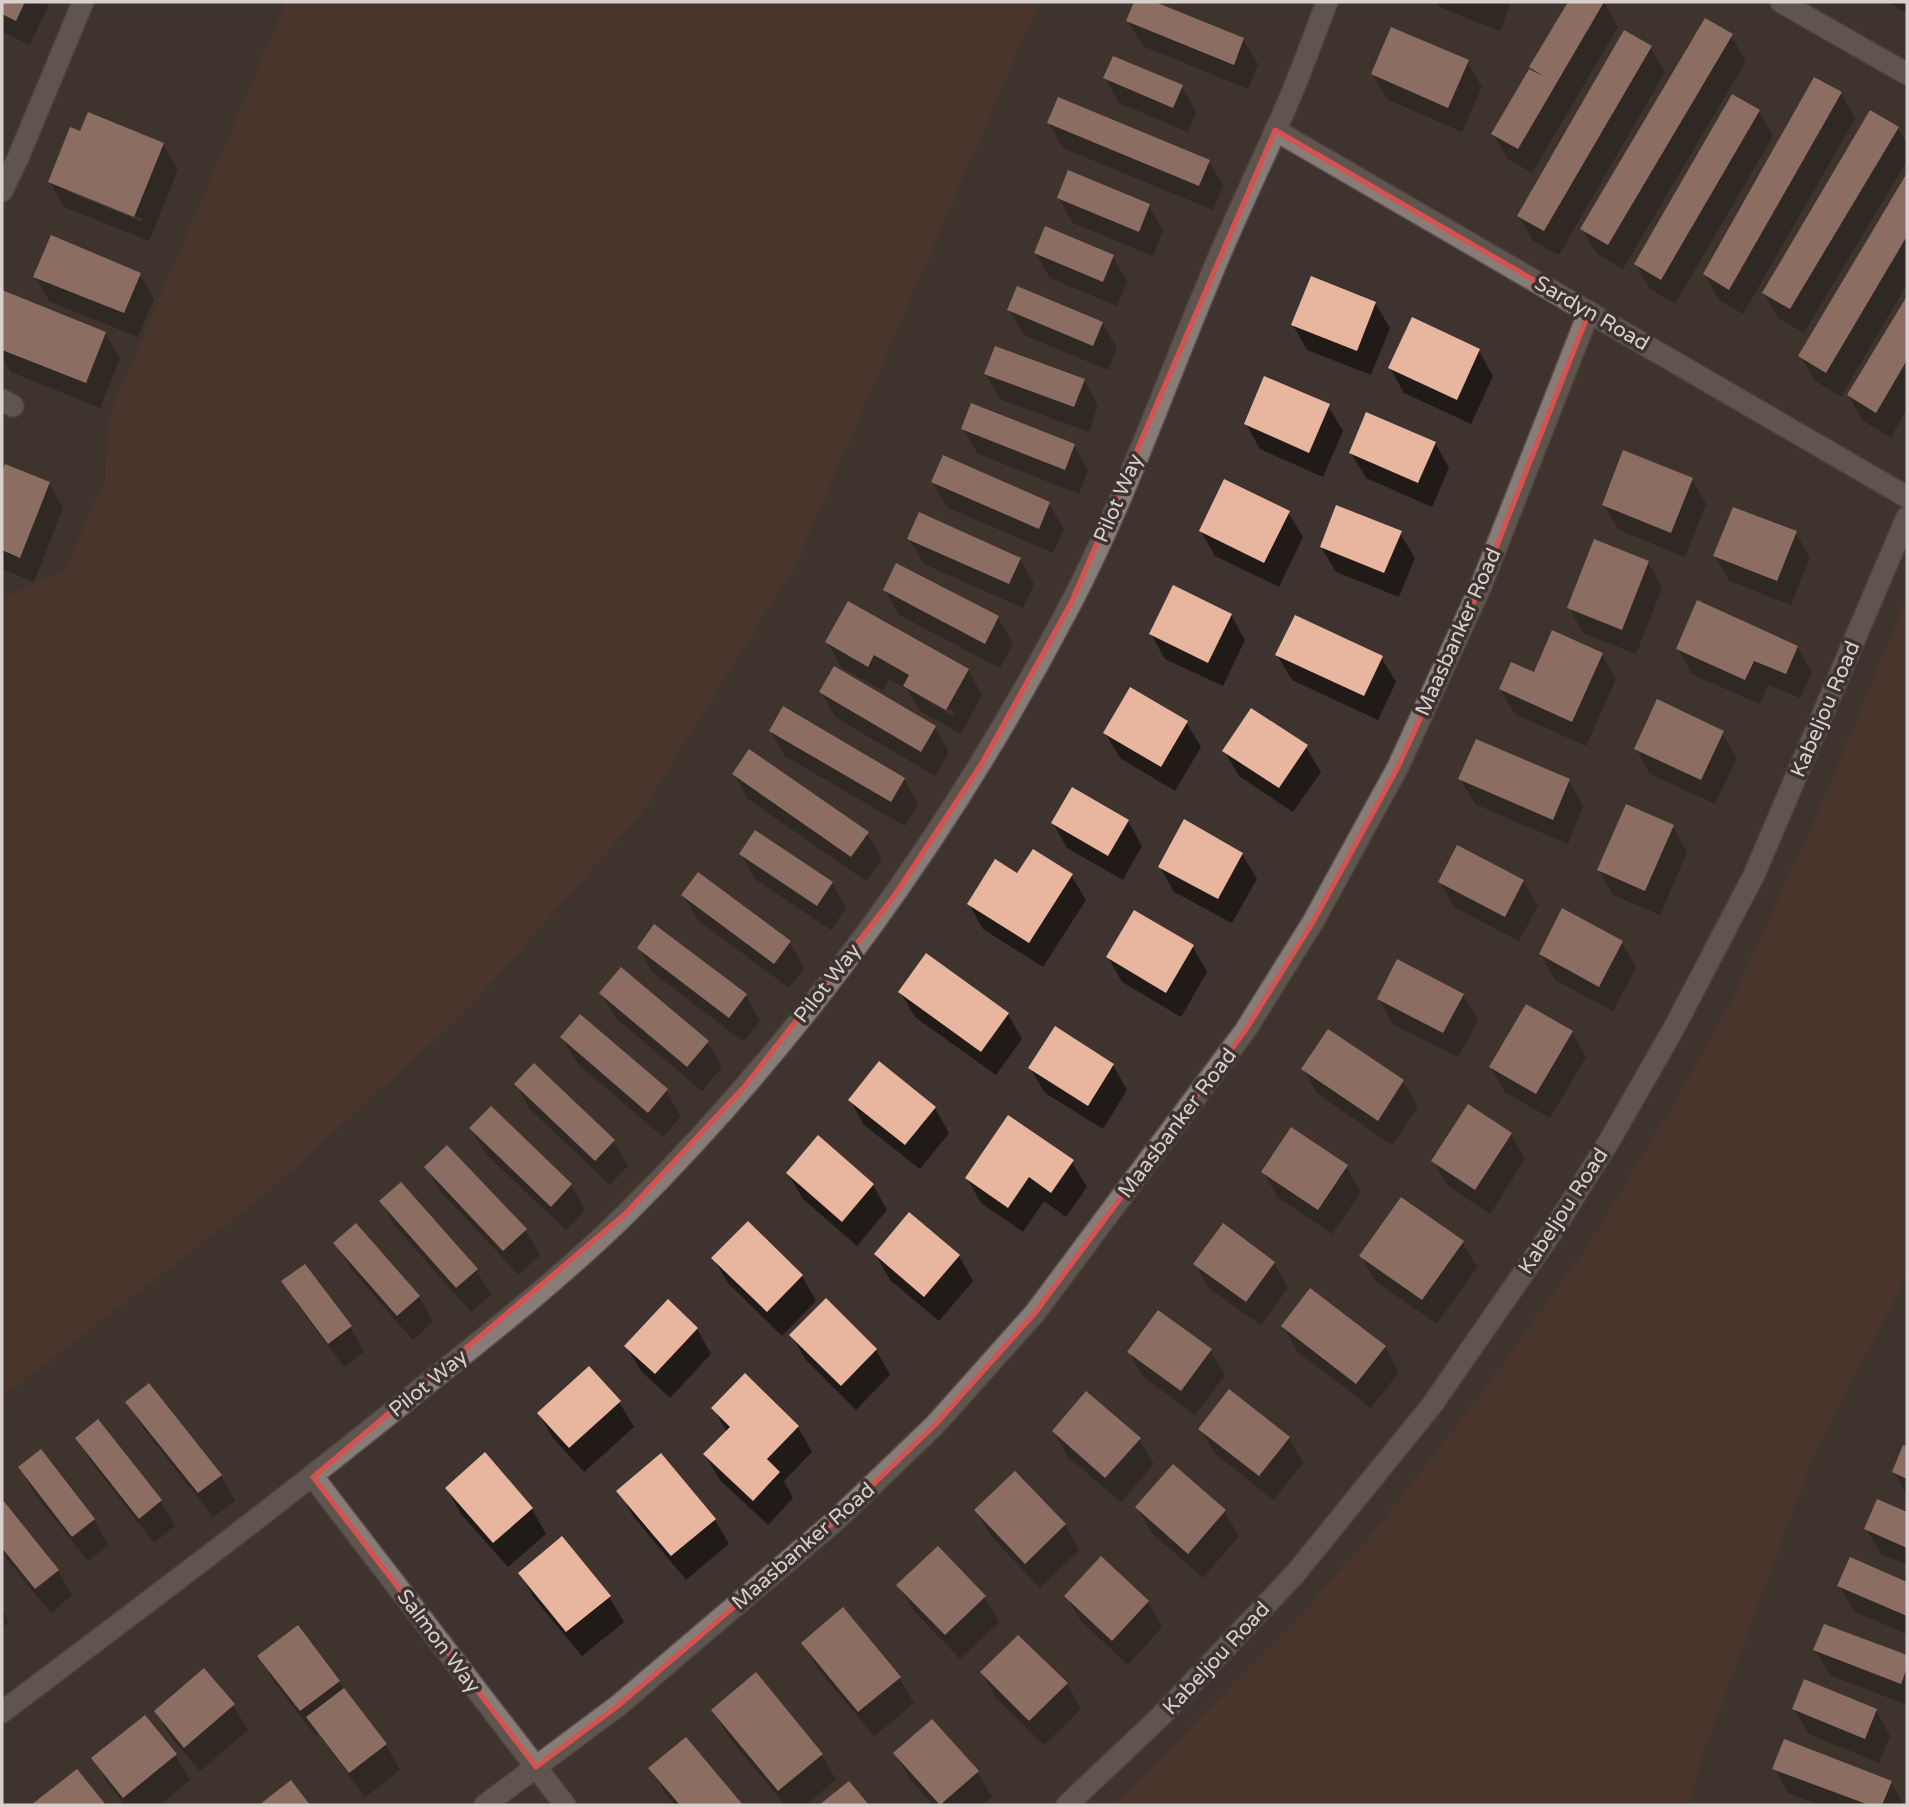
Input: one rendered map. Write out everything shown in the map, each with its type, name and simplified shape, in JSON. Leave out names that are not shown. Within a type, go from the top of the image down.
[{"type":"street","points":[[2,191],[83,2]]},
{"type":"street","name":"Pilot Way","points":[[2,1712],[313,1477],[518,1310],[625,1214],[744,1087],[811,1005],[894,896],[982,763],[1071,603],[1116,506],[1327,2]]},
{"type":"street","points":[[1781,2],[1907,74]]},
{"type":"street","name":"Sardyn Road","points":[[1275,130],[1907,497]]},
{"type":"street","name":"Maasbanker Road","points":[[536,1768],[619,1705],[834,1522],[935,1425],[1035,1313],[1245,1031],[1314,922],[1398,767],[1480,586],[1589,312]]},
{"type":"street","name":"Kabeljou Road","points":[[1067,1805],[1161,1716],[1295,1574],[1432,1405],[1556,1226],[1611,1139],[1674,1028],[1754,875],[1907,517]]},
{"type":"street","name":"Salmon Way","points":[[313,1477],[565,1805]]},
{"type":"street","points":[[485,1805],[536,1768]]},
{"type":"highlighted area","points":[[1275,130],[1589,312],[1481,586],[1398,767],[1313,922],[1245,1031],[1035,1313],[935,1425],[834,1522],[619,1705],[536,1767],[313,1477],[625,1214],[744,1087],[894,896],[982,763],[1071,603]]},
{"type":"shaded area","points":[[286,2],[1039,2],[795,566],[640,815],[467,1010],[268,1192],[2,1397],[2,599],[65,568],[105,482],[109,416]]},
{"type":"shaded area","points":[[1907,597],[1907,1275],[1809,1467],[1704,1751],[1688,1805],[1115,1805],[1300,1616],[1382,1522],[1487,1386],[1586,1248],[1665,1119],[1732,1001],[1826,794]]},
{"type":"building","points":[[2,2],[25,2],[16,21],[2,14]]},
{"type":"building","points":[[1134,2],[1155,2],[1244,38],[1234,65],[1126,21]]},
{"type":"building","points":[[1568,2],[1604,2],[1518,149],[1491,134],[1529,69],[1543,76],[1529,67]]},
{"type":"building","points":[[1705,18],[1733,34],[1608,245],[1580,229]]},
{"type":"building","points":[[1391,27],[1469,60],[1448,108],[1371,74]]},
{"type":"building","points":[[1624,30],[1652,46],[1544,231],[1517,216]]},
{"type":"building","points":[[1113,56],[1183,85],[1173,108],[1103,78]]},
{"type":"building","points":[[1814,77],[1842,92],[1729,290],[1703,274]]},
{"type":"building","points":[[1732,94],[1760,110],[1661,280],[1634,264]]},
{"type":"building","points":[[1058,97],[1210,160],[1199,186],[1047,123]]},
{"type":"building","points":[[1870,110],[1899,127],[1790,309],[1762,293]]},
{"type":"building","points":[[88,112],[164,143],[134,217],[48,182],[70,127],[80,131]]},
{"type":"building","points":[[1068,170],[1150,204],[1139,232],[1057,198]]},
{"type":"building","points":[[1907,173],[1907,236],[1826,373],[1798,356]]},
{"type":"building","points":[[1045,226],[1114,255],[1103,282],[1034,253]]},
{"type":"building","points":[[51,235],[141,273],[124,313],[33,277]]},
{"type":"building","points":[[1311,276],[1376,302],[1357,351],[1291,325]]},
{"type":"building","points":[[1017,286],[1103,322],[1093,346],[1007,310]]},
{"type":"building","points":[[2,290],[106,332],[86,383],[2,350]]},
{"type":"building","points":[[1907,296],[1907,360],[1876,413],[1847,395]]},
{"type":"building","points":[[1412,317],[1480,349],[1457,400],[1388,368]]},
{"type":"building","points":[[995,346],[1085,379],[1074,407],[984,374]]},
{"type":"building","points":[[1264,376],[1330,404],[1309,453],[1244,424]]},
{"type":"building","points":[[971,403],[1075,444],[1065,470],[961,429]]},
{"type":"building","points":[[1366,412],[1436,442],[1418,483],[1349,453]]},
{"type":"building","points":[[1623,450],[1693,478],[1671,533],[1602,505]]},
{"type":"building","points":[[943,455],[1050,502],[1039,529],[931,482]]},
{"type":"building","points":[[5,464],[50,482],[20,558],[2,550],[2,473]]},
{"type":"building","points":[[1224,479],[1290,511],[1264,563],[1199,531]]},
{"type":"building","points":[[1336,505],[1402,531],[1384,573],[1320,547]]},
{"type":"building","points":[[1733,507],[1797,531],[1777,581],[1713,556]]},
{"type":"building","points":[[919,512],[1021,558],[1009,584],[907,539]]},
{"type":"building","points":[[1594,539],[1649,561],[1622,630],[1567,608]]},
{"type":"building","points":[[896,563],[999,616],[985,644],[883,590]]},
{"type":"building","points":[[1173,585],[1232,614],[1208,663],[1149,634]]},
{"type":"building","points":[[1697,600],[1798,646],[1786,674],[1754,661],[1745,680],[1676,649]]},
{"type":"building","points":[[848,601],[969,669],[946,710],[903,686],[909,675],[874,655],[868,667],[825,642]]},
{"type":"building","points":[[1295,615],[1383,656],[1364,696],[1275,655]]},
{"type":"building","points":[[1552,630],[1603,653],[1572,722],[1499,689],[1511,662],[1534,672]]},
{"type":"building","points":[[834,666],[936,726],[921,752],[819,692]]},
{"type":"building","points":[[1130,687],[1188,721],[1161,767],[1103,733]]},
{"type":"building","points":[[1657,699],[1724,731],[1701,780],[1634,749]]},
{"type":"building","points":[[783,706],[905,778],[891,802],[769,731]]},
{"type":"building","points":[[1251,708],[1308,745],[1279,788],[1222,751]]},
{"type":"building","points":[[1476,739],[1570,779],[1553,820],[1458,779]]},
{"type":"building","points":[[749,749],[869,832],[851,857],[732,774]]},
{"type":"building","points":[[1072,787],[1129,820],[1108,856],[1051,823]]},
{"type":"building","points":[[1626,804],[1674,825],[1645,891],[1597,870]]},
{"type":"building","points":[[1184,819],[1243,853],[1218,899],[1158,867]]},
{"type":"building","points":[[755,830],[833,882],[817,906],[739,854]]},
{"type":"building","points":[[1457,845],[1524,880],[1505,917],[1438,882]]},
{"type":"building","points":[[1033,849],[1073,874],[1029,943],[967,904],[995,859],[1017,873]]},
{"type":"building","points":[[698,872],[791,941],[774,964],[681,895]]},
{"type":"building","points":[[1562,908],[1623,941],[1599,987],[1539,954]]},
{"type":"building","points":[[1134,910],[1194,945],[1166,993],[1106,957]]},
{"type":"building","points":[[654,924],[747,994],[729,1018],[637,948]]},
{"type":"building","points":[[926,953],[1009,1013],[981,1052],[898,992]]},
{"type":"building","points":[[1397,959],[1464,994],[1443,1033],[1377,999]]},
{"type":"building","points":[[621,967],[709,1041],[687,1067],[599,993]]},
{"type":"building","points":[[1526,1004],[1573,1031],[1536,1094],[1489,1067]]},
{"type":"building","points":[[580,1014],[668,1089],[648,1113],[560,1037]]},
{"type":"building","points":[[1055,1026],[1114,1064],[1088,1106],[1028,1068]]},
{"type":"building","points":[[1328,1029],[1404,1080],[1378,1121],[1301,1069]]},
{"type":"building","points":[[879,1061],[936,1107],[905,1145],[848,1100]]},
{"type":"building","points":[[534,1063],[615,1140],[595,1161],[514,1084]]},
{"type":"building","points":[[1468,1104],[1512,1133],[1475,1190],[1431,1161]]},
{"type":"building","points":[[491,1106],[572,1184],[551,1207],[469,1128]]},
{"type":"building","points":[[1008,1115],[1074,1160],[1051,1193],[1029,1177],[1008,1208],[965,1178]]},
{"type":"building","points":[[1291,1127],[1348,1165],[1318,1210],[1261,1172]]},
{"type":"building","points":[[818,1135],[874,1184],[842,1222],[786,1173]]},
{"type":"building","points":[[447,1145],[527,1229],[503,1251],[424,1167]]},
{"type":"building","points":[[401,1182],[478,1269],[456,1288],[379,1201]]},
{"type":"building","points":[[1401,1197],[1464,1241],[1422,1300],[1359,1256]]},
{"type":"building","points":[[909,1212],[960,1255],[924,1297],[874,1254]]},
{"type":"building","points":[[748,1221],[803,1275],[767,1312],[711,1258]]},
{"type":"building","points":[[356,1223],[420,1296],[397,1316],[333,1243]]},
{"type":"building","points":[[1223,1223],[1275,1262],[1246,1302],[1193,1264]]},
{"type":"building","points":[[305,1264],[352,1326],[328,1344],[281,1281]]},
{"type":"building","points":[[1310,1288],[1386,1346],[1356,1384],[1281,1326]]},
{"type":"building","points":[[826,1298],[877,1349],[841,1386],[789,1335]]},
{"type":"building","points":[[668,1299],[698,1328],[655,1374],[624,1346]]},
{"type":"building","points":[[1158,1310],[1212,1349],[1181,1391],[1127,1352]]},
{"type":"building","points":[[589,1366],[621,1401],[569,1448],[537,1413]]},
{"type":"building","points":[[745,1373],[799,1426],[767,1459],[780,1472],[753,1501],[703,1454],[730,1427],[711,1408]]},
{"type":"building","points":[[149,1383],[222,1475],[198,1493],[125,1402]]},
{"type":"building","points":[[1229,1389],[1290,1437],[1259,1476],[1198,1429]]},
{"type":"building","points":[[1086,1391],[1141,1438],[1105,1478],[1052,1431]]},
{"type":"building","points":[[98,1419],[162,1500],[139,1519],[75,1438]]},
{"type":"building","points":[[1903,1445],[1907,1446],[1907,1479],[1892,1472]]},
{"type":"building","points":[[41,1449],[95,1519],[72,1537],[18,1467]]},
{"type":"building","points":[[485,1452],[533,1508],[493,1543],[445,1488]]},
{"type":"building","points":[[661,1453],[716,1519],[671,1556],[616,1491]]},
{"type":"building","points":[[1173,1464],[1226,1510],[1188,1554],[1135,1507]]},
{"type":"building","points":[[1015,1471],[1066,1524],[1025,1564],[974,1510]]},
{"type":"building","points":[[2,1499],[59,1570],[35,1589],[2,1548]]},
{"type":"building","points":[[1877,1499],[1907,1512],[1907,1548],[1864,1529]]},
{"type":"building","points":[[562,1536],[611,1596],[566,1632],[518,1573]]},
{"type":"building","points":[[938,1546],[986,1596],[945,1635],[896,1585]]},
{"type":"building","points":[[1101,1556],[1149,1601],[1112,1641],[1064,1596]]},
{"type":"building","points":[[1850,1557],[1907,1582],[1907,1616],[1837,1586]]},
{"type":"building","points":[[843,1607],[901,1677],[858,1712],[801,1643]]},
{"type":"building","points":[[1824,1624],[1907,1655],[1907,1668],[1901,1684],[1813,1650]]},
{"type":"building","points":[[298,1625],[340,1681],[300,1711],[257,1656]]},
{"type":"building","points":[[1018,1635],[1068,1683],[1029,1721],[980,1672]]},
{"type":"building","points":[[204,1668],[235,1704],[184,1748],[154,1711]]},
{"type":"building","points":[[756,1672],[823,1754],[778,1791],[711,1710]]},
{"type":"building","points":[[1804,1679],[1877,1709],[1865,1739],[1792,1709]]},
{"type":"building","points":[[344,1688],[387,1744],[349,1773],[306,1717]]},
{"type":"building","points":[[145,1715],[177,1754],[123,1798],[91,1758]]},
{"type":"building","points":[[932,1719],[979,1771],[940,1805],[893,1753]]},
{"type":"building","points":[[686,1737],[743,1805],[680,1805],[648,1768]]},
{"type":"building","points":[[1784,1739],[1892,1781],[1882,1805],[1869,1805],[1772,1769]]},
{"type":"building","points":[[77,1769],[106,1805],[31,1805]]},
{"type":"building","points":[[291,1780],[310,1805],[259,1805]]},
{"type":"building","points":[[849,1781],[869,1805],[819,1805]]}]
